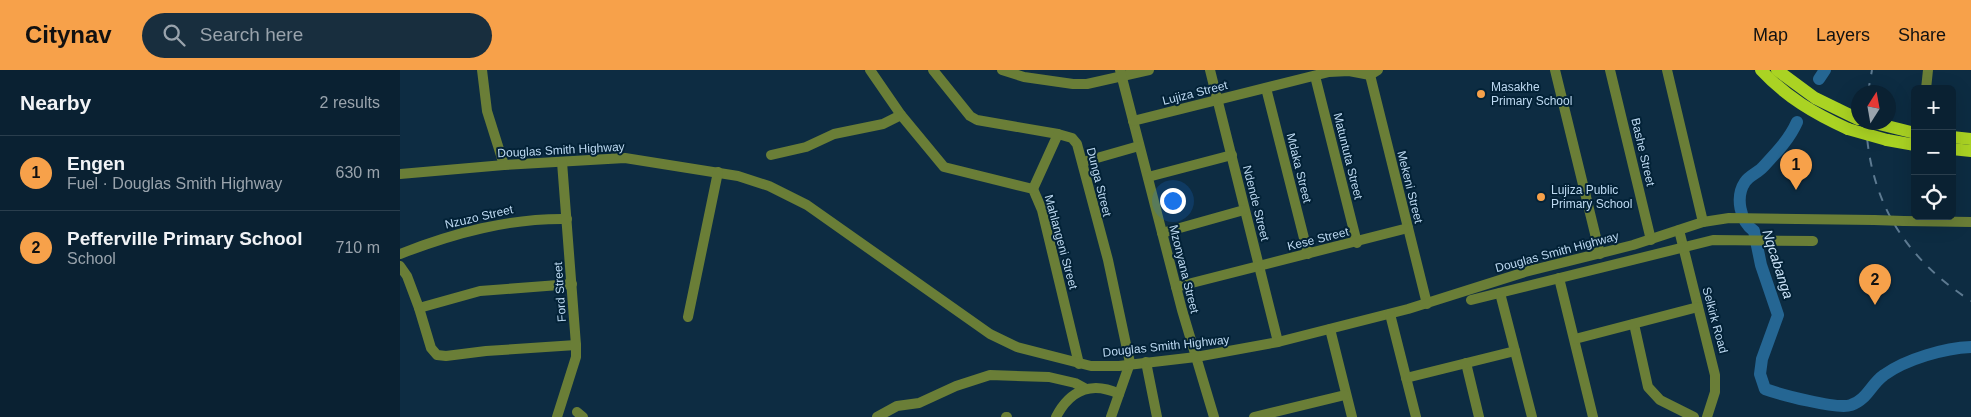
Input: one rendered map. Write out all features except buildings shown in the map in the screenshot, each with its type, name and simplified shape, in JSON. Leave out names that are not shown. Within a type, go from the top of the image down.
[{"type":"main road","points":[[1761,70],[1806,108],[1851,121]]},
{"type":"main road","points":[[1777,70],[1815,98],[1851,120]]},
{"type":"main road","points":[[1878,130],[1911,143]]},
{"type":"main road","points":[[1883,130],[1889,134],[1911,133]]},
{"type":"main road","points":[[1956,137],[1971,139]]},
{"type":"main road","points":[[1956,149],[1971,151]]},
{"type":"street","points":[[482,70],[487,111],[504,165]]},
{"type":"street","name":"Mahlangeni Street","points":[[870,70],[901,115],[944,167],[1033,189],[1042,210],[1079,364]]},
{"type":"street","name":"Dunga Street","points":[[933,70],[970,116],[978,120],[1058,134],[1075,141],[1083,162],[1130,363]]},
{"type":"street","points":[[1002,70],[1024,76],[1073,84],[1149,70]]},
{"type":"street","name":"Ndende Street","points":[[1210,70],[1278,342]]},
{"type":"street","points":[[1554,70],[1600,254]]},
{"type":"street","name":"Bashe Street","points":[[1610,70],[1651,240]]},
{"type":"street","points":[[1666,70],[1703,222]]},
{"type":"street","points":[[1926,85],[1928,70]]},
{"type":"street","name":"Lujiza Street","points":[[1134,120],[1315,76],[1349,71],[1374,73]]},
{"type":"street","name":"Mekeni Street","points":[[1374,73],[1408,228],[1427,304]]},
{"type":"street","name":"Mzonyana Street","points":[[1121,74],[1176,287],[1214,417]]},
{"type":"street","name":"Matuntuta Street","points":[[1315,76],[1357,243]]},
{"type":"street","name":"Mdaka Street","points":[[1266,88],[1308,254]]},
{"type":"street","points":[[771,155],[806,147],[834,134],[883,124],[901,115]]},
{"type":"street","points":[[1033,189],[1058,134]]},
{"type":"street","points":[[1083,162],[1140,146]]},
{"type":"street","points":[[1148,177],[1232,155]]},
{"type":"street","name":"Douglas Smith Highway","points":[[400,174],[504,165],[625,158],[716,172],[770,186],[807,205],[970,322],[994,336],[1017,347],[1079,364],[1103,367],[1196,357],[1278,342],[1427,304],[1525,272],[1651,240],[1703,222],[1742,218],[1971,222]]},
{"type":"street","name":"Ford Street","points":[[557,417],[576,357],[562,162]]},
{"type":"street","points":[[688,316],[716,172]]},
{"type":"street","points":[[1162,233],[1244,210]]},
{"type":"street","name":"Nzuzo Street","points":[[400,254],[440,239],[494,225],[541,218],[567,219]]},
{"type":"street","name":"Kese Street","points":[[1176,287],[1357,243],[1408,228]]},
{"type":"street","name":"Selkirk Road","points":[[1679,230],[1715,375],[1715,392],[1707,417]]},
{"type":"street","points":[[1471,300],[1714,240],[1772,239],[1813,241]]},
{"type":"street","points":[[400,266],[403,278],[419,308],[432,351],[446,356],[486,351],[576,345]]},
{"type":"street","points":[[1559,278],[1593,417]]},
{"type":"street","points":[[419,308],[480,291],[572,284]]},
{"type":"street","points":[[1500,293],[1532,417]]},
{"type":"street","points":[[1575,339],[1698,307]]},
{"type":"street","points":[[1390,314],[1416,417]]},
{"type":"street","points":[[1634,324],[1648,386],[1660,400],[1694,417]]},
{"type":"street","points":[[1330,329],[1352,417]]},
{"type":"street","points":[[1406,378],[1514,351]]},
{"type":"street","points":[[1146,362],[1157,417]]},
{"type":"street","points":[[1111,417],[1130,363]]},
{"type":"street","points":[[1466,364],[1479,417]]},
{"type":"street","points":[[877,417],[897,406],[920,402],[956,386],[990,375],[1049,377],[1075,383],[1086,389]]},
{"type":"street","points":[[1056,417],[1071,396],[1086,389],[1106,388],[1119,394]]},
{"type":"street","points":[[1254,417],[1284,413],[1345,395]]},
{"type":"waterway","name":"Nqcabanga","points":[[1819,79],[1825,70]]},
{"type":"waterway","name":"Nqcabanga","points":[[1797,122],[1777,152],[1745,182],[1740,195],[1742,215],[1749,227],[1754,231],[1761,265],[1778,315],[1762,359],[1760,374],[1765,389],[1795,398],[1834,405],[1851,405],[1865,396],[1884,375],[1903,364],[1938,352],[1971,347]]},
{"type":"railway","points":[[1869,85],[1872,70]]},
{"type":"railway","points":[[1867,130],[1874,177],[1883,202],[1895,225],[1927,266],[1971,301]]},
{"type":"place","name":"Masakhe Primary School","points":[[1481,94]]},
{"type":"place","name":"Engen","points":[[1796,190]]},
{"type":"place","name":"Lujiza Public Primary School","points":[[1541,197]]},
{"type":"place","name":"Pefferville Primary School","points":[[1875,305]]}]
